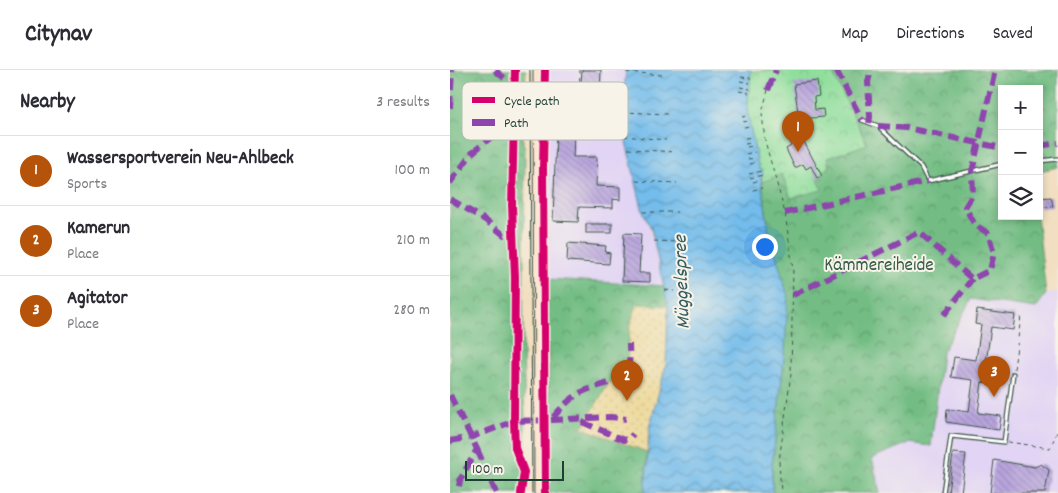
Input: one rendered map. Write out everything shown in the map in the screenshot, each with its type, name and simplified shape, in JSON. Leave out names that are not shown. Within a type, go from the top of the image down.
[{"type":"main road","points":[[538,140],[539,493]]},
{"type":"lane","points":[[862,120],[878,126],[921,167],[928,181],[998,165]]},
{"type":"lane","points":[[1043,161],[1058,159]]},
{"type":"lane","points":[[943,493],[950,436],[1004,442],[1013,374]]},
{"type":"path","points":[[626,72],[662,76]]},
{"type":"path","points":[[741,77],[750,78]]},
{"type":"path","points":[[740,82],[750,83]]},
{"type":"path","points":[[740,87],[750,88]]},
{"type":"path","points":[[768,90],[762,113],[766,141],[785,213],[793,269],[791,374],[779,461],[782,493]]},
{"type":"path","points":[[739,91],[749,92]]},
{"type":"path","points":[[628,112],[667,114]]},
{"type":"path","points":[[742,117],[748,116]]},
{"type":"path","points":[[743,122],[749,121]]},
{"type":"path","points":[[744,127],[750,126]]},
{"type":"path","points":[[628,136],[666,140]]},
{"type":"path","points":[[745,138],[752,137]]},
{"type":"path","points":[[745,144],[753,143]]},
{"type":"path","points":[[747,148],[754,146]]},
{"type":"path","points":[[628,149],[676,152]]},
{"type":"path","points":[[746,154],[755,152]]},
{"type":"path","points":[[748,159],[756,158]]},
{"type":"path","points":[[750,164],[757,162]]},
{"type":"path","points":[[749,174],[762,171]]},
{"type":"path","points":[[750,178],[763,176]]},
{"type":"path","points":[[753,182],[761,180]]},
{"type":"path","points":[[636,181],[678,183]]},
{"type":"path","points":[[753,190],[762,188]]},
{"type":"path","points":[[643,212],[677,212]]},
{"type":"path","points":[[654,241],[679,242]]},
{"type":"path","points":[[666,290],[674,290]]},
{"type":"path","points":[[1013,374],[1021,316]]},
{"type":"path","points":[[1004,442],[1050,448],[1058,430]]},
{"type":"shaded area","points":[[548,70],[626,70],[625,82],[548,82]]},
{"type":"shaded area","points":[[548,140],[626,140],[665,286],[548,279]]},
{"type":"shaded area","points":[[1058,292],[1058,493],[880,493],[872,458],[909,443],[931,446],[942,353],[971,299],[1036,308],[1046,294]]},
{"type":"green space","points":[[450,70],[526,70],[525,82],[462,82],[462,140],[523,140],[525,146],[523,345],[527,493],[450,493]]},
{"type":"green space","name":"Kämmereiheide","points":[[831,70],[1058,70],[1058,167],[1043,170],[1043,85],[998,85],[998,220],[1037,220],[1046,294],[1036,308],[971,299],[942,353],[931,446],[909,443],[872,458],[880,493],[773,493],[772,467],[785,350],[788,296],[769,232],[762,182],[782,174],[791,198],[821,190],[818,178],[824,175],[823,171],[830,167],[827,158],[867,144]]},
{"type":"green space","points":[[831,70],[867,144],[827,158],[829,167],[823,171],[824,175],[818,178],[822,190],[791,198],[782,174],[762,182],[762,170],[759,170],[747,111],[751,71]]},
{"type":"green space","points":[[548,279],[665,286],[668,306],[637,305],[630,326],[628,356],[620,374],[582,428],[647,452],[645,493],[549,493]]},
{"type":"sand","points":[[637,304],[668,306],[666,365],[650,425],[647,452],[582,428],[612,378],[618,374],[626,363],[631,325]]},
{"type":"water","name":"Müggelspree","points":[[626,70],[751,70],[747,111],[759,170],[762,170],[763,175],[761,178],[769,232],[788,296],[785,350],[772,467],[772,493],[645,493],[650,425],[666,365],[668,306],[651,228],[643,212],[626,140],[628,140],[628,82],[625,82]]},
{"type":"building","points":[[582,70],[601,70],[601,82],[581,82]]},
{"type":"building","points":[[817,81],[819,96],[814,97],[815,110],[823,109],[824,117],[799,119],[794,84]]},
{"type":"building","points":[[797,133],[798,140],[803,140],[822,176],[817,178],[811,166],[806,169],[803,164],[795,168],[786,149],[791,146],[789,135]]},
{"type":"building","points":[[556,140],[574,140],[573,157],[597,157],[596,186],[620,187],[620,200],[613,199],[613,208],[579,207],[578,222],[553,221]]},
{"type":"building","points":[[1051,197],[1053,206],[1043,208],[1043,198]]},
{"type":"building","points":[[586,224],[612,224],[612,233],[586,233]]},
{"type":"building","points":[[624,233],[641,234],[639,273],[650,273],[650,282],[622,281]]},
{"type":"building","points":[[568,243],[606,246],[605,252],[610,253],[609,264],[567,261]]},
{"type":"building","points":[[977,310],[1015,315],[1013,330],[991,327],[986,362],[990,363],[987,383],[982,382],[978,413],[1001,416],[999,430],[946,422],[947,409],[969,412],[973,380],[951,377],[954,357],[976,360],[981,325],[975,324]]},
{"type":"building","points":[[953,453],[966,454],[961,493],[948,493]]},
{"type":"building","points":[[994,460],[1035,467],[1041,464],[1049,470],[1045,493],[990,493]]},
{"type":"tram line","points":[[530,70],[530,82]]},
{"type":"tram line","points":[[530,140],[532,493]]},
{"type":"marked path","points":[[450,108],[452,70]]},
{"type":"marked path","points":[[495,70],[511,82]]},
{"type":"marked path","points":[[768,90],[776,70]]},
{"type":"marked path","points":[[836,70],[862,120]]},
{"type":"marked path","points":[[869,123],[868,82],[871,70]]},
{"type":"marked path","points":[[793,295],[919,232],[972,279],[990,270],[994,253],[988,233],[975,225],[965,207],[973,194],[972,172],[995,70]]},
{"type":"marked path","points":[[878,126],[907,128],[998,147]]},
{"type":"marked path","points":[[450,183],[472,153],[488,140]]},
{"type":"marked path","points":[[1043,145],[1058,143]]},
{"type":"marked path","points":[[785,213],[928,181]]},
{"type":"marked path","points":[[450,199],[485,220],[504,235],[513,236]]},
{"type":"marked path","points":[[944,315],[972,279]]},
{"type":"marked path","points":[[450,441],[472,437],[514,421],[551,420],[565,404],[577,395],[612,382],[623,375],[629,365],[629,344]]},
{"type":"marked path","points":[[450,395],[477,449],[460,480],[458,493]]},
{"type":"marked path","points":[[551,420],[611,417],[626,419]]},
{"type":"marked path","points":[[582,422],[624,440],[629,439],[633,434]]},
{"type":"marked path","points":[[477,449],[496,493]]},
{"type":"cycle path","points":[[515,70],[515,82]]},
{"type":"cycle path","points":[[545,70],[545,82]]},
{"type":"cycle path","points":[[513,140],[512,205],[515,277],[514,421],[515,448],[524,472],[521,493]]},
{"type":"cycle path","points":[[544,140],[545,493]]},
{"type":"place","name":"Wassersportverein Neu-Ahlbeck","points":[[798,152]]},
{"type":"place","name":"Agitator","points":[[994,397]]},
{"type":"place","name":"Kamerun","points":[[627,401]]}]
